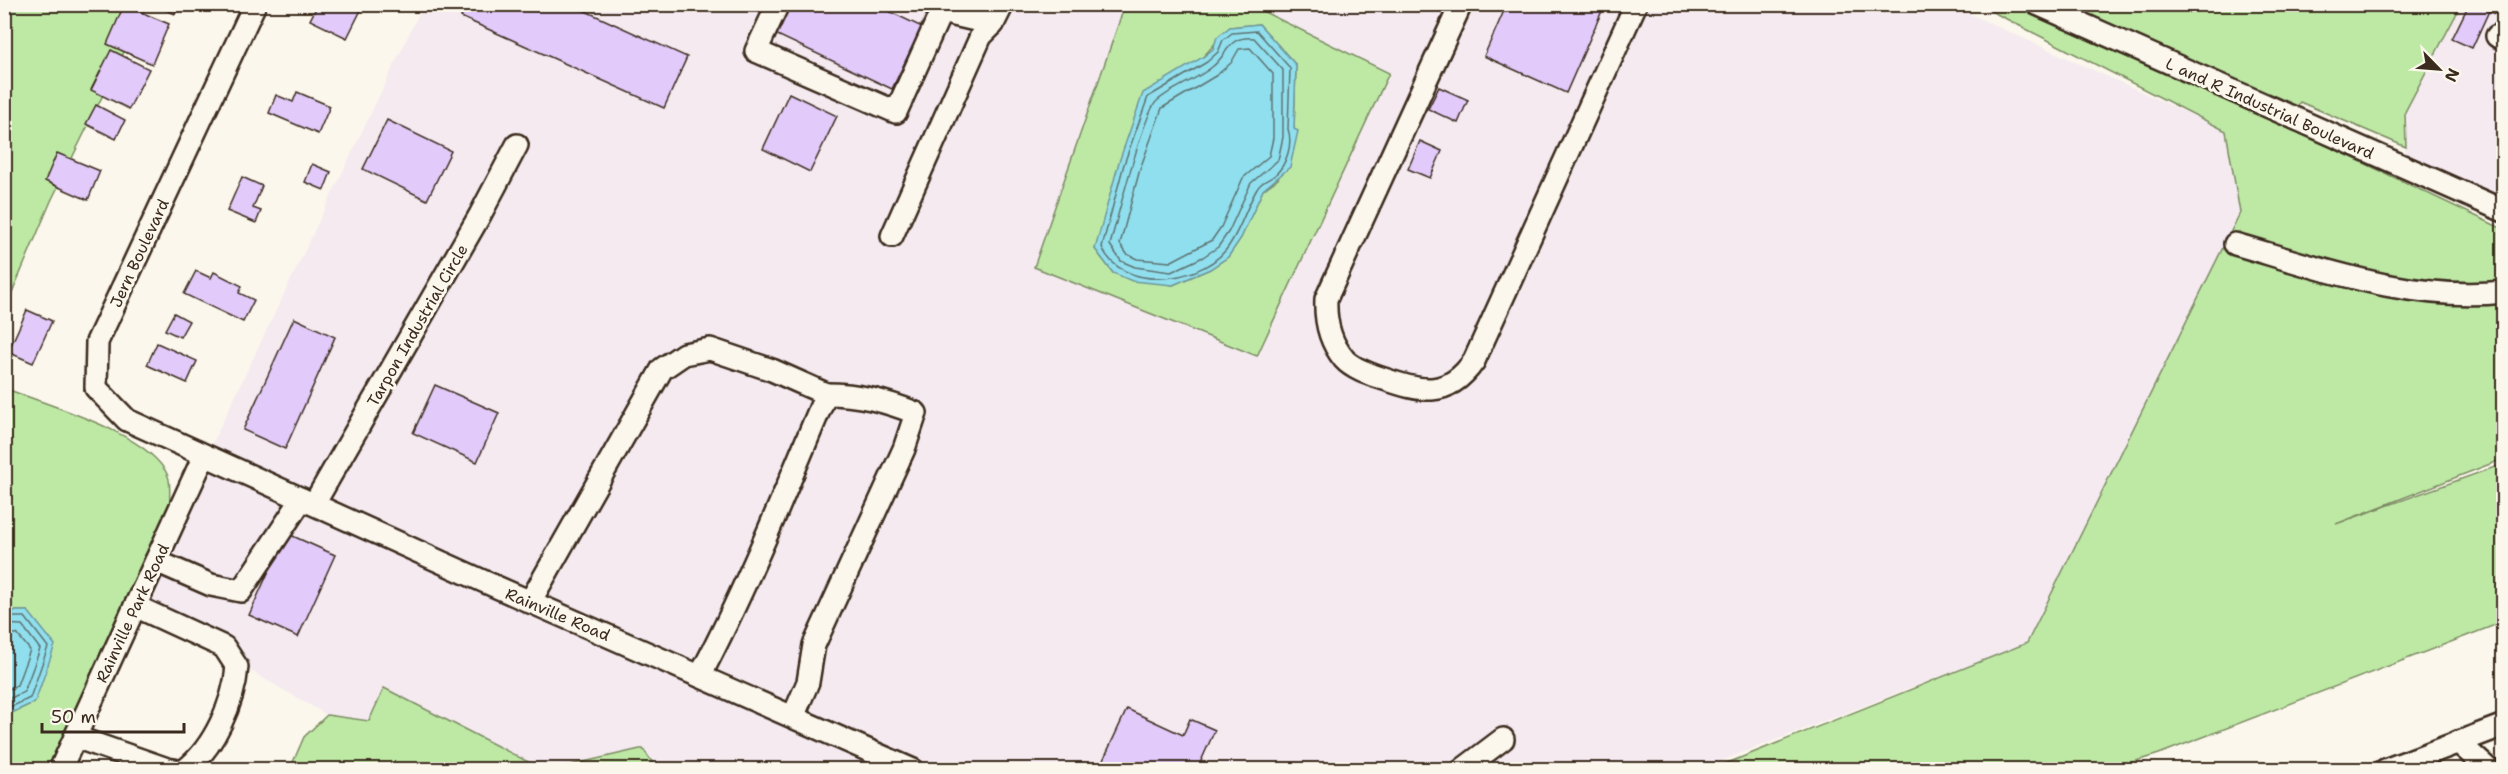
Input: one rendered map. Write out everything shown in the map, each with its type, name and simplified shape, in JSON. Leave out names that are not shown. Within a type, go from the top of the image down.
[{"type":"street","name":"Jern Boulevard","points":[[204,456],[127,420],[96,388],[97,342],[255,4]]},
{"type":"street","points":[[778,4],[756,51],[896,112],[937,7],[993,24]]},
{"type":"street","points":[[892,236],[981,36],[993,24],[1003,4]]},
{"type":"street","points":[[1461,4],[1326,299],[1328,329],[1335,346],[1346,362],[1367,373],[1416,390],[1432,390],[1448,386],[1464,376],[1474,362],[1636,4]]},
{"type":"street","name":"L and R Industrial Boulevard","points":[[2037,4],[2504,211]]},
{"type":"street","name":"Tarpon Industrial Circle","points":[[156,561],[211,585],[241,591],[308,502],[480,215],[517,145]]},
{"type":"street","points":[[2235,243],[2351,278],[2394,287],[2452,294],[2504,292]]},
{"type":"street","points":[[530,602],[662,369],[684,354],[710,350],[772,370],[826,394],[853,393],[880,399],[916,413],[904,449],[814,645],[808,682],[793,717]]},
{"type":"street","points":[[700,676],[724,631],[826,394]]},
{"type":"street","name":"Rainville Road","points":[[204,456],[913,770]]},
{"type":"street","name":"Rainville Park Road","points":[[60,770],[204,456]]},
{"type":"street","points":[[135,606],[224,647],[237,667],[235,687],[207,746],[185,770]]},
{"type":"street","points":[[2385,770],[2504,725]]},
{"type":"street","points":[[75,737],[174,770]]},
{"type":"street","points":[[1462,770],[1503,739]]},
{"type":"street","points":[[2458,742],[2489,770]]},
{"type":"shaded area","points":[[423,5],[1125,5],[1034,267],[1389,73],[1250,5],[1950,5],[2227,131],[2240,213],[2027,643],[1700,769],[657,770],[643,749],[553,769],[542,769],[384,688],[369,721],[327,715],[145,610],[210,469],[310,513],[486,572],[329,500],[489,220],[531,141],[512,131],[309,491],[210,448]]},
{"type":"shaded area","points":[[2461,5],[2503,5],[2503,201],[2406,158],[2405,112]]},
{"type":"green space","points":[[5,5],[147,5],[51,201],[5,309]]},
{"type":"green space","points":[[1125,5],[1250,5],[1389,73],[1257,356],[1034,267]],"holes":[[[1259,24],[1296,65],[1294,130],[1278,179],[1263,190],[1241,238],[1228,257],[1210,269],[1173,285],[1113,273],[1095,249],[1203,57],[1230,27]]]},
{"type":"green space","points":[[1979,5],[2013,5],[2288,127],[2503,229],[2503,459],[2336,524],[2503,464],[2503,622],[2159,754],[2110,769],[1710,770],[2027,643],[2240,213],[2226,131]]},
{"type":"green space","points":[[2062,5],[2461,5],[2405,112],[2406,147],[2300,102],[2296,109]]},
{"type":"green space","points":[[4,388],[70,412],[120,434],[141,446],[158,461],[168,476],[169,482],[170,504],[48,769],[5,769],[5,716],[35,702],[28,611],[5,611]]},
{"type":"green space","points":[[384,688],[542,769],[290,769],[304,737],[327,715],[369,721]]},
{"type":"green space","points":[[640,749],[643,749],[657,769],[553,769]]},
{"type":"water","points":[[1259,24],[1296,65],[1294,129],[1298,131],[1290,167],[1263,190],[1241,238],[1228,257],[1210,269],[1173,285],[1132,281],[1113,273],[1095,249],[1119,162],[1143,93],[1203,57],[1213,49],[1217,37],[1230,27]]},
{"type":"water","points":[[5,611],[28,611],[55,645],[35,702],[5,716]]},
{"type":"building","points":[[153,4],[179,4],[175,14]]},
{"type":"building","points":[[318,4],[364,4],[347,38],[310,20]]},
{"type":"building","points":[[466,4],[570,4],[687,57],[664,108],[461,17]]},
{"type":"building","points":[[787,4],[874,4],[922,27],[892,89],[773,33]]},
{"type":"building","points":[[1507,4],[1605,4],[1566,93],[1484,56]]},
{"type":"building","points":[[2469,4],[2504,4],[2504,18],[2489,11],[2472,48],[2452,39]]},
{"type":"building","points":[[124,5],[169,24],[152,64],[107,44]]},
{"type":"building","points":[[111,50],[149,69],[129,109],[91,90]]},
{"type":"building","points":[[1439,87],[1468,100],[1458,123],[1428,109]]},
{"type":"building","points":[[297,92],[330,106],[318,134],[269,113],[276,95],[293,102]]},
{"type":"building","points":[[789,93],[837,116],[810,172],[763,149]]},
{"type":"building","points":[[96,105],[125,120],[116,139],[86,124]]},
{"type":"building","points":[[387,120],[451,151],[427,200],[363,169]]},
{"type":"building","points":[[1420,141],[1442,151],[1430,178],[1408,169]]},
{"type":"building","points":[[57,153],[100,171],[88,200],[45,181]]},
{"type":"building","points":[[312,164],[331,172],[324,190],[305,182]]},
{"type":"building","points":[[242,177],[262,186],[253,208],[261,211],[256,223],[227,211]]},
{"type":"building","points":[[196,271],[211,278],[214,272],[242,286],[239,293],[254,300],[243,322],[184,294]]},
{"type":"building","points":[[27,310],[52,321],[33,363],[8,352]]},
{"type":"building","points":[[174,313],[189,321],[180,337],[165,330]]},
{"type":"building","points":[[294,318],[335,337],[285,449],[243,430]]},
{"type":"building","points":[[157,343],[197,361],[187,383],[147,365]]},
{"type":"building","points":[[435,385],[499,413],[477,462],[413,433]]},
{"type":"building","points":[[286,533],[335,555],[298,637],[249,615]]},
{"type":"building","points":[[1127,709],[1183,735],[1190,719],[1215,730],[1197,770],[1106,770],[1100,767]]}]
